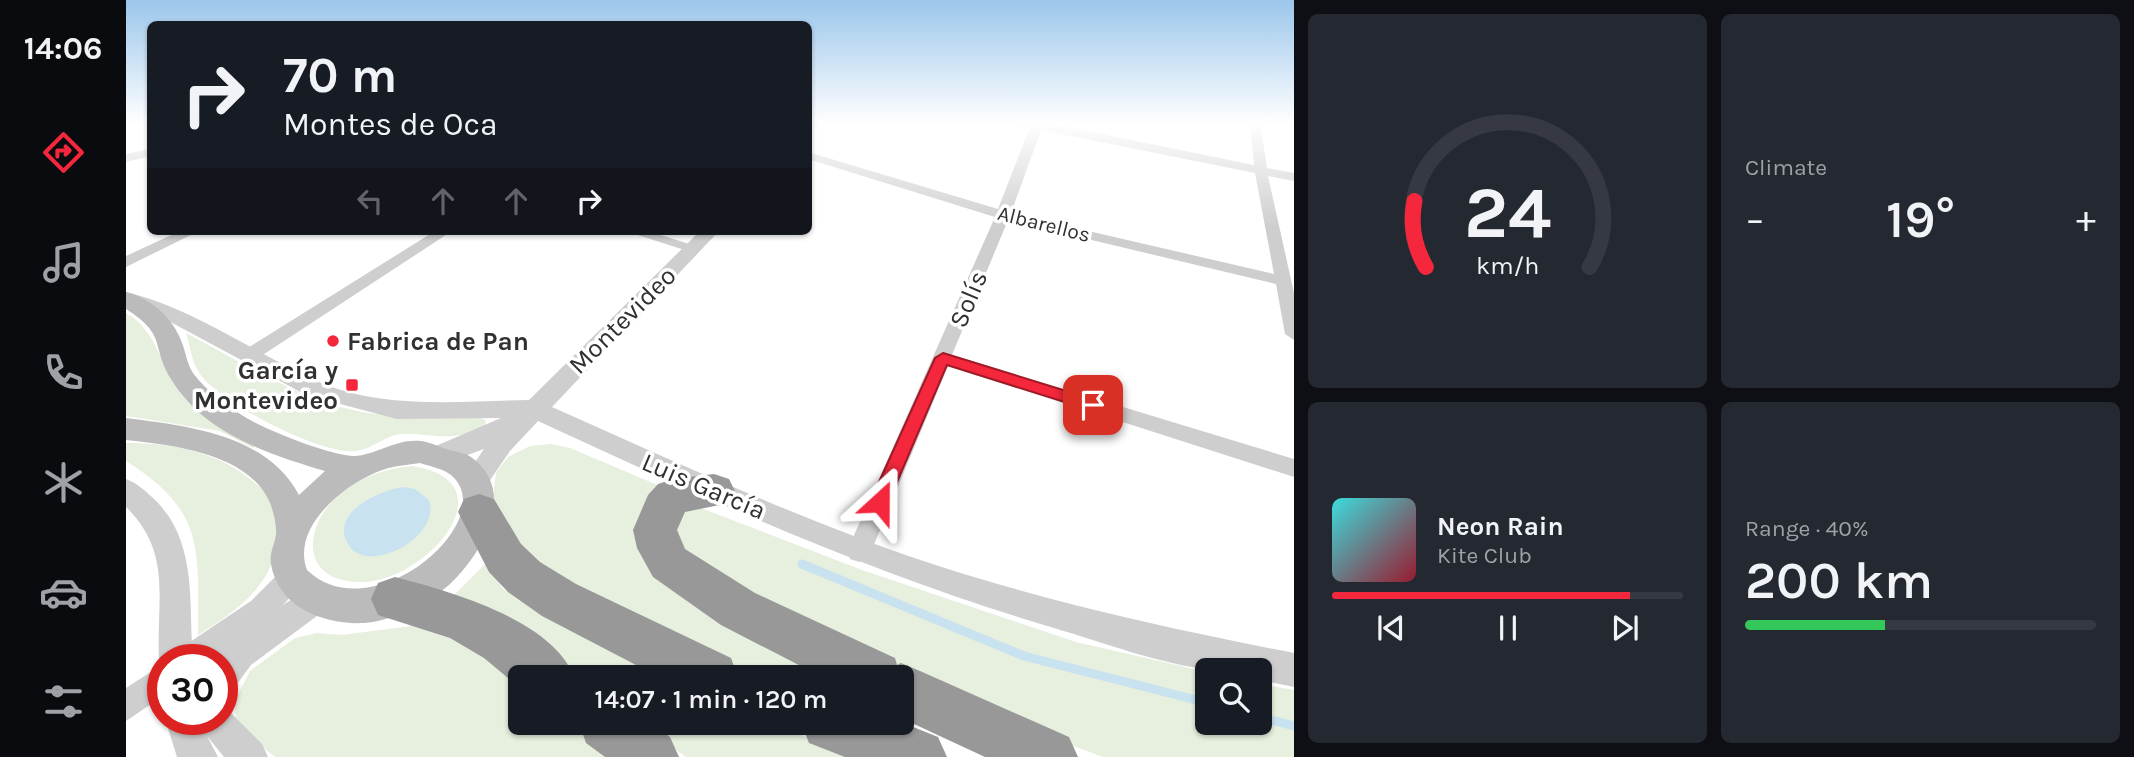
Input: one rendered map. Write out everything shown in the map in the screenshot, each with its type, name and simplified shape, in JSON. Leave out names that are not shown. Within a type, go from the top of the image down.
[{"type":"highway","points":[[714,491],[673,496],[663,507],[655,530],[660,548],[669,563],[737,609],[851,665]]},
{"type":"highway","points":[[477,496],[505,558],[524,577],[559,600],[688,665]]},
{"type":"highway","points":[[395,598],[462,618],[502,641],[533,665]]},
{"type":"highway","points":[[914,696],[1049,757]]},
{"type":"highway","points":[[622,735],[650,757]]},
{"type":"highway","points":[[860,735],[918,757]]},
{"type":"main road","name":"Luis García","points":[[126,299],[161,324],[178,372],[202,401],[235,424],[274,443],[299,453],[356,468]]},
{"type":"main road","points":[[126,429],[225,447],[247,460],[283,495],[292,531]]},
{"type":"main road","points":[[400,454],[440,455],[467,469],[477,496],[473,531],[461,551],[444,570],[421,586],[395,598],[365,606],[337,607],[303,589],[287,555],[292,531],[317,495],[356,468],[400,454]]},
{"type":"street","name":"Albarellos","points":[[816,157],[1003,215],[1286,273]]},
{"type":"street","name":"Solís","points":[[859,551],[1003,215],[1021,157]]},
{"type":"street","points":[[1199,157],[1294,177]]},
{"type":"street","points":[[1259,157],[1286,273],[1294,334]]},
{"type":"street","points":[[126,262],[183,235]]},
{"type":"street","points":[[248,356],[439,235]]},
{"type":"street","points":[[647,235],[694,248]]},
{"type":"street","name":"Montevideo","points":[[477,496],[484,464],[500,444],[706,235]]},
{"type":"street","name":"Luis García","points":[[126,299],[157,307],[314,388],[397,410],[534,409],[581,433],[714,491],[859,551],[968,589],[1077,622],[1159,643],[1294,670]]},
{"type":"street","points":[[943,358],[1294,468]]},
{"type":"street","name":"Montevideo","points":[[440,455],[480,440],[534,409]]},
{"type":"street","points":[[500,444],[516,436],[542,430],[581,433]]},
{"type":"street","points":[[126,490],[147,507],[168,537],[176,572],[172,625],[174,644]]},
{"type":"street","points":[[211,644],[260,610],[303,589]]},
{"type":"street","points":[[238,650],[303,589]]},
{"type":"street","points":[[126,706],[147,690]]},
{"type":"street","points":[[188,735],[191,746],[199,757]]},
{"type":"street","points":[[230,735],[250,757]]},
{"type":"green space","points":[[126,313],[145,329],[174,384],[197,411],[260,443],[253,448],[220,431],[126,416]]},
{"type":"green space","points":[[186,333],[297,391],[344,408],[382,414],[457,414],[486,420],[485,425],[454,436],[396,435],[356,451],[320,445],[272,425],[211,386],[197,369]]},
{"type":"green space","points":[[126,443],[161,445],[211,457],[242,473],[273,500],[277,540],[274,558],[267,574],[244,602],[198,635],[198,578],[192,534],[171,497],[126,461]]},
{"type":"green space","points":[[551,444],[570,448],[674,492],[657,500],[715,611],[823,665],[724,665],[693,652],[533,567],[505,529],[493,497],[496,473],[508,457],[530,446]]},
{"type":"green space","points":[[413,466],[442,476],[456,492],[457,511],[448,532],[430,552],[408,568],[382,579],[357,582],[337,578],[324,571],[316,560],[313,546],[321,517],[330,504],[367,477]]},
{"type":"green space","points":[[693,505],[862,570],[1076,642],[1195,669],[1195,735],[1272,735],[1272,686],[1294,690],[1294,757],[1103,757],[956,703],[914,681],[914,665],[884,665],[677,555],[669,518]]},
{"type":"green space","points":[[486,563],[503,589],[651,665],[562,665],[493,615],[447,602]]},
{"type":"green space","points":[[411,626],[457,639],[508,673],[508,735],[587,735],[615,757],[275,757],[238,728],[238,694],[250,671],[295,638],[317,633],[342,635]]},
{"type":"green space","points":[[656,735],[800,735],[856,757],[686,757]]},
{"type":"water","points":[[403,487],[415,489],[429,500],[430,514],[422,530],[404,546],[384,555],[363,555],[354,551],[344,532],[345,522],[351,513],[371,498]]},
{"type":"waterway","points":[[802,564],[1024,656],[1195,700]]},
{"type":"waterway","points":[[1272,720],[1294,726]]},
{"type":"place","name":"Fabrica de Pan","points":[[333,341]]},
{"type":"place","name":"García y Montevideo","points":[[352,385]]},
{"type":"route","points":[[880,502],[943,358],[1093,405]]}]
